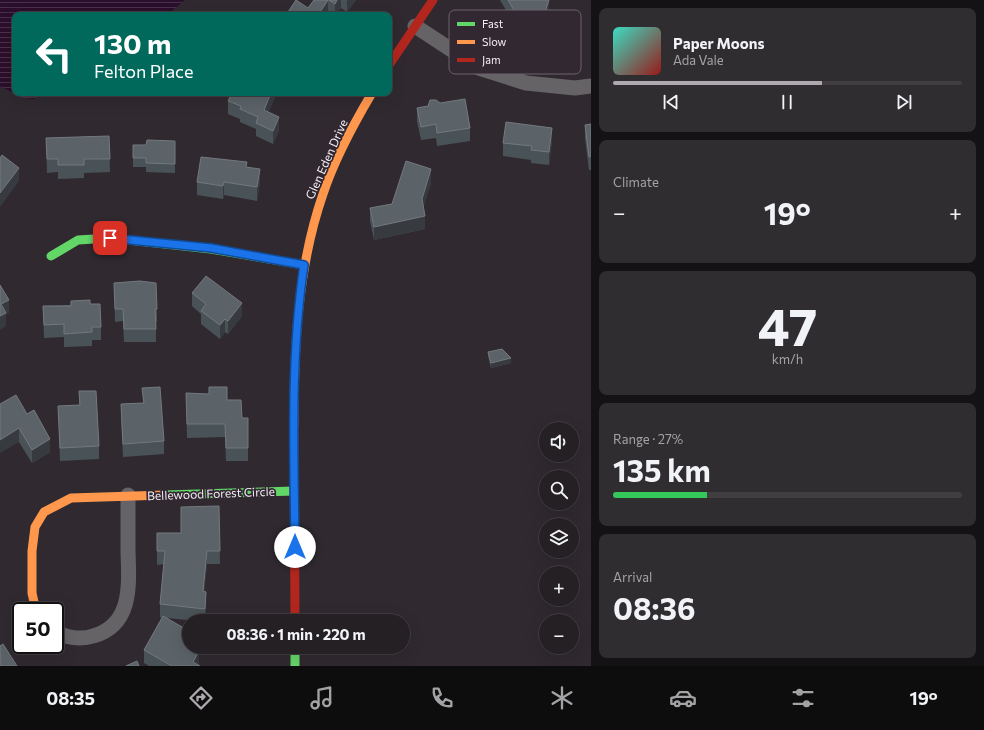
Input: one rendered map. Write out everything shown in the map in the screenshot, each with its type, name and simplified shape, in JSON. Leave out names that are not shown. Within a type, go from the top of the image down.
[{"type":"main road","points":[[392,60],[432,0]]},
{"type":"main road","name":"Glen Eden Drive","points":[[295,614],[294,491],[296,333],[304,265],[318,207],[330,174],[346,140],[370,96]]},
{"type":"main road","points":[[51,256],[78,240],[110,238],[211,248],[304,265]]},
{"type":"main road","name":"Bellewood Forest Circle","points":[[35,602],[32,572],[32,539],[38,519],[51,507],[71,498],[128,495],[294,491]]},
{"type":"main road","points":[[295,654],[295,666]]},
{"type":"street","points":[[415,26],[449,48]]},
{"type":"street","points":[[498,74],[526,83],[575,88],[591,86]]},
{"type":"street","points":[[64,636],[86,638],[105,633],[118,621],[126,605],[129,587],[128,495]]},
{"type":"shaded area","points":[[0,0],[185,0],[171,12],[12,12],[12,92],[0,86]]},
{"type":"shaded area","points":[[19,96],[38,96],[34,99],[23,98]]},
{"type":"building","points":[[296,0],[308,8],[314,0],[328,0],[320,12],[288,12]]},
{"type":"building","points":[[329,0],[337,0],[335,4]]},
{"type":"building","points":[[508,0],[549,0],[546,10],[514,10]]},
{"type":"building","points":[[230,96],[270,96],[264,110],[279,117],[273,131],[256,123],[258,117],[240,109],[241,106],[228,101]]},
{"type":"building","points":[[465,99],[470,128],[437,133],[436,124],[421,127],[417,108],[428,106],[430,100],[436,100],[440,103]]},
{"type":"building","points":[[506,122],[552,128],[549,152],[531,150],[532,146],[503,143]]},
{"type":"building","points":[[591,124],[591,156],[589,157],[585,125]]},
{"type":"building","points":[[109,136],[110,159],[84,159],[84,165],[58,165],[58,159],[47,159],[46,138]]},
{"type":"building","points":[[147,140],[175,141],[175,164],[146,163],[146,158],[133,158],[133,145],[146,145]]},
{"type":"building","points":[[2,155],[19,168],[0,193],[0,158]]},
{"type":"building","points":[[201,157],[247,162],[246,167],[260,169],[257,187],[224,182],[223,186],[197,182]]},
{"type":"building","points":[[406,161],[431,169],[422,199],[425,216],[374,227],[370,208],[392,204]]},
{"type":"building","points":[[206,276],[242,303],[228,321],[225,319],[220,325],[201,311],[206,304],[192,293]]},
{"type":"building","points":[[140,281],[156,283],[156,329],[124,329],[123,309],[115,309],[114,283]]},
{"type":"building","points":[[0,285],[9,300],[1,304],[6,313],[0,316]]},
{"type":"building","points":[[90,300],[90,304],[100,304],[101,327],[92,327],[92,332],[64,334],[64,324],[44,325],[43,306],[71,306],[71,301]]},
{"type":"building","points":[[502,349],[511,358],[491,363],[488,352]]},
{"type":"building","points":[[160,387],[164,441],[123,444],[121,404],[144,403],[142,388]]},
{"type":"building","points":[[209,387],[227,387],[227,400],[241,400],[242,418],[248,418],[248,448],[226,448],[225,424],[187,424],[186,393],[209,394]]},
{"type":"building","points":[[79,391],[96,391],[99,446],[60,448],[58,406],[80,405]]},
{"type":"building","points":[[16,395],[27,414],[34,410],[50,439],[32,450],[19,428],[0,440],[0,404]]},
{"type":"building","points":[[219,506],[220,551],[207,551],[203,591],[206,592],[205,609],[160,604],[165,551],[157,551],[157,533],[181,533],[181,507]]},
{"type":"building","points":[[163,616],[182,627],[182,654],[197,654],[193,662],[200,666],[172,666],[144,650]]},
{"type":"building","points":[[3,644],[17,666],[0,666],[0,646]]},
{"type":"building","points":[[137,661],[139,666],[126,666]]},
{"type":"traffic: fast","points":[[51,256],[78,240],[110,238],[211,249],[304,265]]},
{"type":"traffic: fast","points":[[165,495],[294,491]]},
{"type":"traffic: fast","points":[[295,654],[295,666]]},
{"type":"traffic: slow","points":[[294,427],[296,339],[302,280],[314,222],[333,168],[351,130],[370,96]]},
{"type":"traffic: slow","points":[[34,602],[32,593],[32,551],[35,527],[44,512],[71,498],[165,495]]},
{"type":"traffic: jam","points":[[392,61],[433,0]]},
{"type":"traffic: jam","points":[[294,427],[295,614]]},
{"type":"route","points":[[110,238],[211,248],[304,265],[296,333],[294,414],[295,547]]}]
